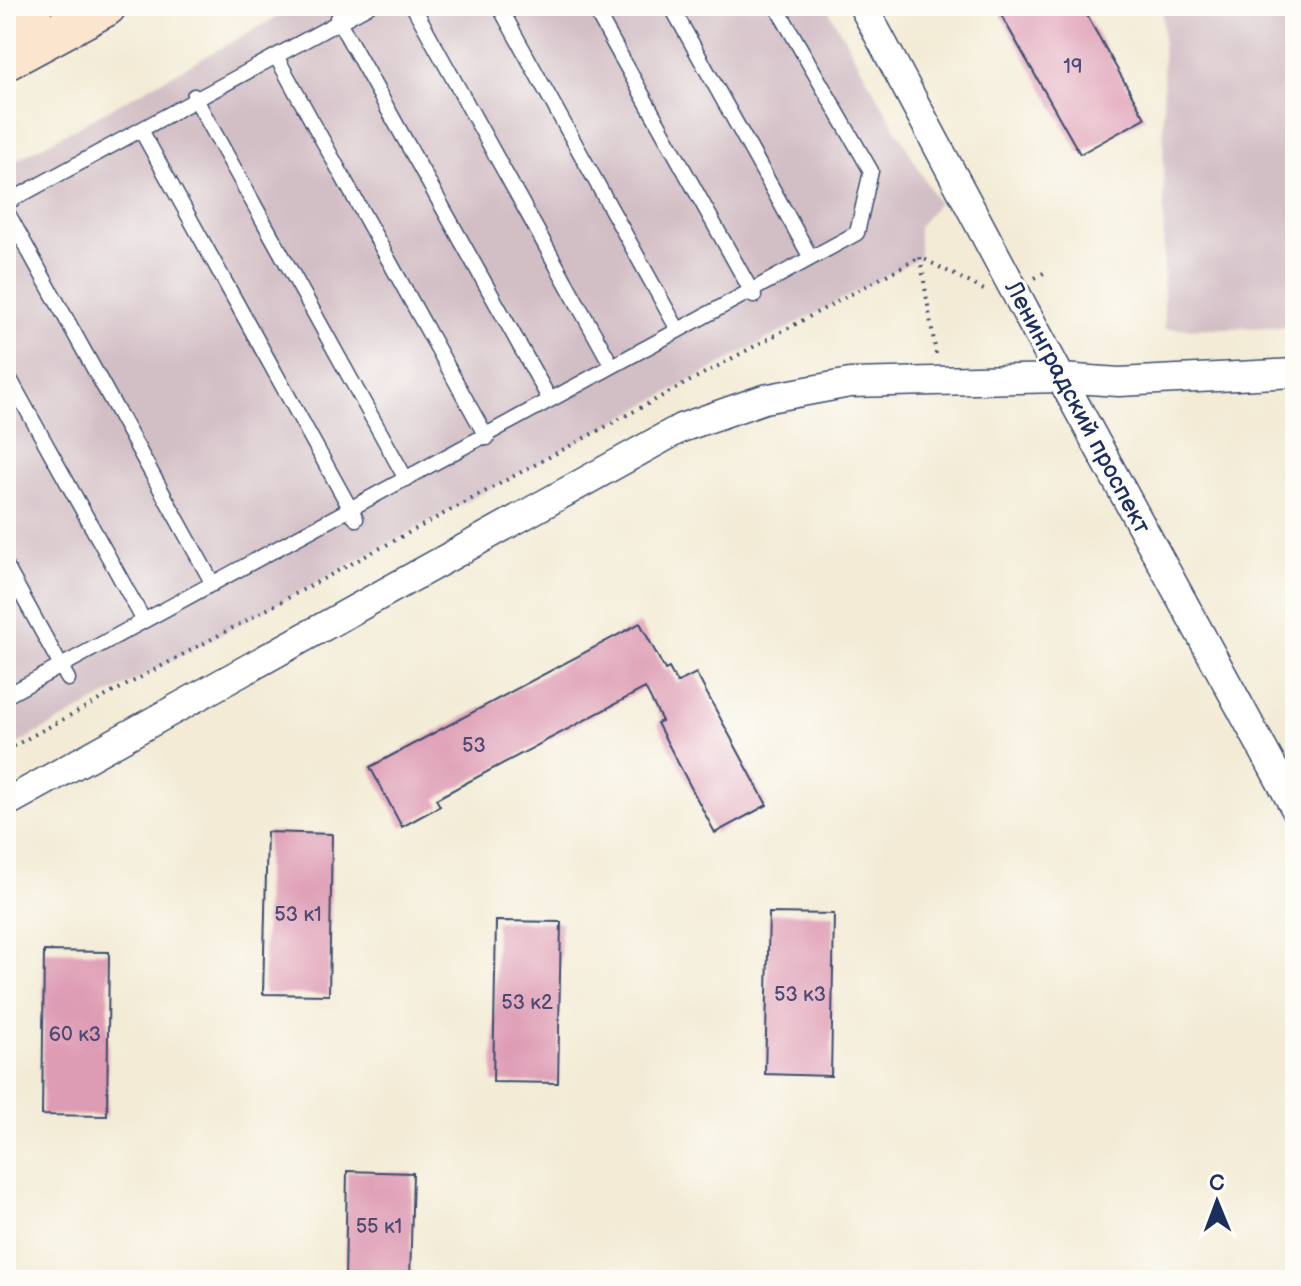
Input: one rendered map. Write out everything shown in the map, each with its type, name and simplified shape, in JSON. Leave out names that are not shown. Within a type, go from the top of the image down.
[{"type":"main road","points":[[6,20],[32,6]]},
{"type":"main road","points":[[6,60],[100,7]]},
{"type":"street","name":"Ленинградский проспект","points":[[863,6],[1295,808]]},
{"type":"street","points":[[6,803],[681,428],[764,399],[850,383],[1061,378],[1119,382],[1295,373]]},
{"type":"lane","points":[[6,203],[368,6]]},
{"type":"lane","points":[[413,6],[612,366]]},
{"type":"lane","points":[[499,6],[678,330]]},
{"type":"lane","points":[[593,6],[753,294]]},
{"type":"lane","points":[[671,6],[811,258]]},
{"type":"lane","points":[[6,696],[65,672],[144,621],[354,514],[406,479],[678,330],[753,294],[857,233],[871,171],[776,6]]},
{"type":"lane","points":[[338,20],[550,400]]},
{"type":"lane","points":[[276,56],[486,436]]},
{"type":"lane","points":[[195,98],[406,479]]},
{"type":"lane","points":[[141,130],[354,514]]},
{"type":"lane","points":[[6,210],[213,584]]},
{"type":"lane","points":[[6,372],[144,621]]},
{"type":"lane","points":[[6,566],[65,672]]},
{"type":"path","points":[[920,257],[996,297],[1047,271]]},
{"type":"path","points":[[920,257],[940,381]]},
{"type":"path","points":[[6,750],[920,257]]},
{"type":"shaded area","points":[[297,6],[826,6],[938,203],[918,227],[920,257],[6,750],[6,166]]},
{"type":"shaded area","points":[[1163,6],[1295,6],[1295,327],[1164,329]]},
{"type":"building","points":[[996,6],[1100,6],[1086,14],[1145,118],[1080,154]]},
{"type":"building","points":[[640,623],[665,670],[669,668],[677,683],[696,673],[767,805],[715,833],[657,723],[662,721],[645,688],[436,799],[440,806],[402,827],[370,767]]},
{"type":"building","points":[[267,832],[332,834],[329,995],[263,994]]},
{"type":"building","points":[[769,913],[834,914],[831,1076],[765,1074]]},
{"type":"building","points":[[496,921],[561,922],[558,1083],[493,1082]]},
{"type":"building","points":[[44,951],[109,952],[107,1116],[42,1115]]},
{"type":"building","points":[[347,1171],[413,1173],[410,1280],[345,1280]]}]
